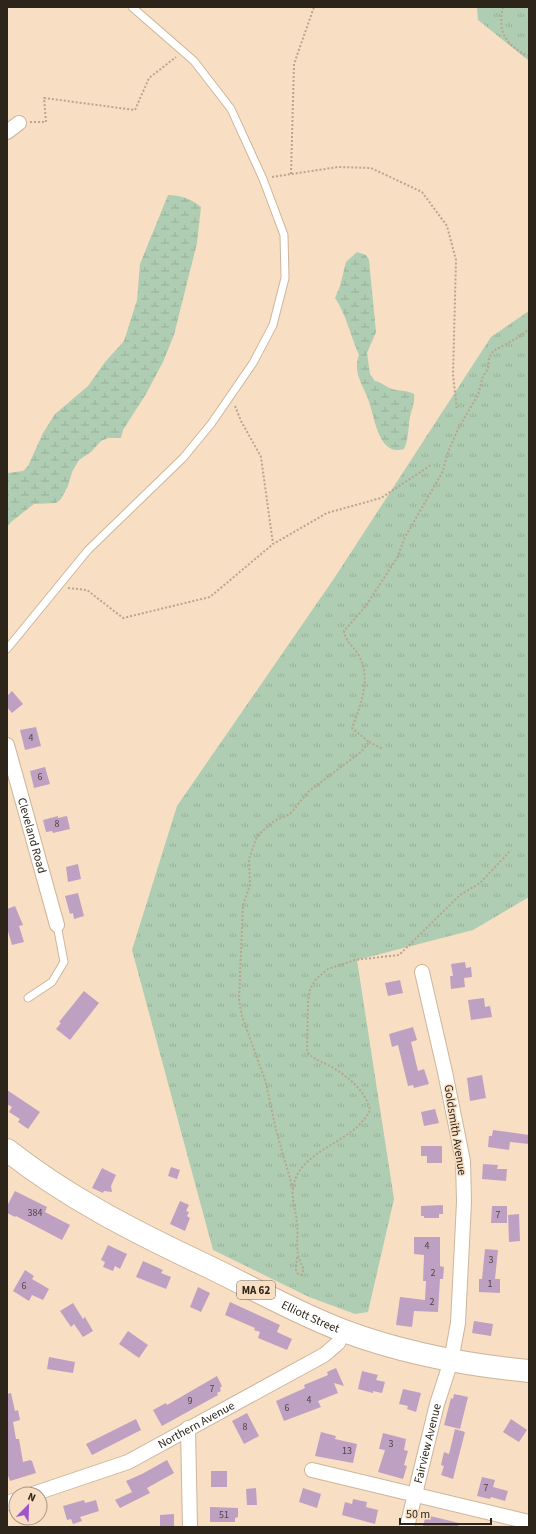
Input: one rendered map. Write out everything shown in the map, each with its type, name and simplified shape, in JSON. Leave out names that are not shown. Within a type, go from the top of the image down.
[{"type":"main road","name":"Elliott Street","points":[[9,1157],[100,1213],[344,1331],[396,1347],[451,1361],[529,1371]]},
{"type":"street","points":[[7,132],[19,123]]},
{"type":"street","name":"Cleveland Road","points":[[7,745],[57,925]]},
{"type":"street","name":"Goldsmith Avenue","points":[[422,972],[446,1072],[463,1161],[464,1202],[458,1323],[451,1361]]},
{"type":"street","name":"Northern Avenue","points":[[48,1489],[128,1462],[324,1355],[338,1342],[344,1331]]},
{"type":"street","name":"Fairview Avenue","points":[[407,1527],[437,1404],[451,1361]]},
{"type":"street","points":[[188,1428],[190,1527]]},
{"type":"street","points":[[312,1470],[529,1522]]},
{"type":"lane","points":[[7,649],[88,550],[183,458],[211,424],[253,363],[273,325],[285,278],[284,235],[263,179],[231,109],[194,61],[132,7]]},
{"type":"lane","points":[[28,998],[52,982],[64,962],[57,925]]},
{"type":"path","points":[[291,174],[294,64],[314,7]]},
{"type":"path","points":[[503,7],[500,20],[504,37],[517,49],[529,56]]},
{"type":"path","points":[[19,123],[46,122],[44,98],[135,110],[149,78],[183,51]]},
{"type":"path","points":[[263,179],[338,167],[371,168],[422,192],[447,226],[456,260],[453,375],[457,410]]},
{"type":"path","points":[[383,749],[369,742],[352,728],[364,697],[364,683],[358,654],[346,640],[344,631],[365,607],[397,558],[405,537],[442,473],[448,452],[459,427],[478,396],[483,376],[488,369],[489,358],[494,351],[519,337],[529,329]]},
{"type":"path","points":[[231,395],[241,420],[261,457],[273,544]]},
{"type":"path","points":[[57,588],[87,590],[124,618],[210,596],[273,544],[327,513],[380,498],[431,465]]},
{"type":"path","points":[[297,1257],[304,1269],[301,1275],[298,1274],[296,1270],[297,1227],[293,1189],[276,1130],[266,1083],[242,1016],[239,1000],[243,905],[250,885],[249,859],[257,836],[274,820],[290,814],[309,791],[361,752],[369,742]]},
{"type":"path","points":[[293,1189],[299,1172],[309,1159],[348,1135],[366,1119],[370,1110],[368,1101],[350,1079],[327,1065],[315,1060],[307,1052],[308,1002],[310,989],[316,979],[328,969],[355,960],[398,955],[406,950],[421,932],[460,895],[480,883],[511,850]]},
{"type":"green space","points":[[477,7],[529,7],[529,61],[478,20]]},
{"type":"green space","points":[[168,195],[186,198],[201,207],[197,243],[174,335],[163,362],[146,394],[123,430],[121,438],[108,438],[101,441],[91,452],[79,460],[72,472],[68,486],[61,499],[56,503],[34,504],[11,522],[7,527],[7,473],[23,471],[28,466],[43,433],[55,414],[88,386],[105,362],[124,341],[137,300],[140,264]]},
{"type":"green space","points":[[357,252],[366,255],[369,260],[376,332],[367,353],[370,374],[375,381],[380,382],[390,388],[414,394],[414,403],[410,417],[408,437],[404,449],[396,450],[389,447],[379,435],[369,402],[358,374],[357,362],[359,355],[345,318],[335,298],[340,286],[346,262]]},
{"type":"green space","points":[[529,311],[529,897],[473,930],[357,960],[394,1199],[368,1312],[355,1314],[309,1297],[213,1250],[132,950],[177,806],[335,577],[491,337]]},
{"type":"building","points":[[12,691],[23,704],[12,713],[7,707],[7,696]]},
{"type":"building","points":[[36,727],[41,746],[25,750],[20,730]]},
{"type":"building","points":[[45,767],[50,784],[34,788],[30,771]]},
{"type":"building","points":[[58,816],[58,818],[67,816],[70,829],[53,833],[52,831],[46,832],[43,820]]},
{"type":"building","points":[[78,864],[81,879],[68,882],[66,867]]},
{"type":"building","points":[[78,893],[84,916],[74,919],[73,913],[70,914],[65,896]]},
{"type":"building","points":[[15,906],[23,925],[19,926],[24,942],[12,945],[7,928],[7,909]]},
{"type":"building","points":[[465,962],[466,968],[471,967],[472,977],[464,978],[465,987],[451,989],[450,976],[453,976],[451,964]]},
{"type":"building","points":[[400,980],[403,993],[388,996],[385,983]]},
{"type":"building","points":[[84,991],[99,1003],[70,1040],[56,1029],[61,1023],[59,1022]]},
{"type":"building","points":[[484,998],[485,1007],[490,1006],[492,1017],[471,1020],[468,1000]]},
{"type":"building","points":[[413,1027],[417,1040],[411,1042],[418,1071],[424,1069],[429,1084],[414,1088],[413,1085],[408,1086],[398,1045],[392,1047],[389,1034]]},
{"type":"building","points":[[482,1075],[486,1098],[470,1101],[467,1078]]},
{"type":"building","points":[[7,1090],[40,1112],[28,1129],[18,1122],[20,1119],[9,1112],[12,1107],[7,1104]]},
{"type":"building","points":[[435,1109],[439,1123],[424,1126],[421,1112]]},
{"type":"building","points":[[493,1130],[529,1135],[529,1144],[510,1142],[509,1150],[488,1147],[489,1136],[492,1136]]},
{"type":"building","points":[[421,1146],[442,1146],[442,1163],[427,1163],[427,1156],[421,1156]]},
{"type":"building","points":[[483,1164],[498,1165],[497,1169],[507,1169],[506,1181],[482,1179]]},
{"type":"building","points":[[171,1167],[180,1170],[177,1179],[168,1176]]},
{"type":"building","points":[[102,1168],[116,1175],[111,1186],[112,1192],[104,1191],[103,1193],[92,1188]]},
{"type":"building","points":[[15,1191],[47,1207],[45,1212],[70,1225],[62,1240],[16,1216],[15,1217],[7,1213],[7,1206]]},
{"type":"building","points":[[180,1201],[189,1205],[186,1211],[189,1212],[187,1216],[190,1218],[185,1231],[170,1224]]},
{"type":"building","points":[[443,1205],[443,1214],[439,1214],[439,1218],[424,1218],[424,1216],[421,1216],[421,1206]]},
{"type":"building","points":[[492,1206],[507,1206],[507,1223],[491,1223]]},
{"type":"building","points":[[519,1214],[520,1241],[509,1242],[508,1215]]},
{"type":"building","points":[[414,1237],[440,1237],[440,1266],[444,1267],[443,1279],[440,1279],[438,1312],[414,1311],[412,1327],[396,1325],[400,1297],[425,1300],[426,1281],[423,1281],[424,1255],[414,1254]]},
{"type":"building","points":[[108,1245],[127,1254],[120,1269],[115,1266],[113,1271],[103,1267],[105,1262],[101,1260]]},
{"type":"building","points":[[485,1249],[498,1250],[495,1279],[500,1279],[500,1293],[479,1292],[479,1279],[482,1279]]},
{"type":"building","points":[[143,1261],[163,1270],[161,1273],[171,1277],[166,1289],[136,1277]]},
{"type":"building","points":[[25,1270],[34,1276],[32,1279],[49,1289],[43,1300],[32,1295],[29,1301],[13,1291]]},
{"type":"building","points":[[198,1287],[210,1293],[201,1312],[190,1307]]},
{"type":"building","points":[[230,1302],[280,1325],[277,1332],[292,1339],[287,1350],[258,1338],[260,1332],[254,1330],[255,1328],[225,1315]]},
{"type":"building","points":[[73,1303],[83,1319],[85,1317],[93,1331],[83,1337],[74,1324],[71,1327],[60,1311]]},
{"type":"building","points":[[474,1321],[493,1324],[491,1336],[472,1333]]},
{"type":"building","points":[[128,1331],[148,1345],[139,1358],[119,1344]]},
{"type":"building","points":[[49,1357],[75,1362],[73,1373],[47,1369]]},
{"type":"building","points":[[336,1368],[344,1386],[334,1383],[338,1393],[318,1401],[321,1407],[284,1421],[276,1401],[305,1388],[304,1385],[328,1375],[327,1372]]},
{"type":"building","points":[[362,1371],[378,1375],[376,1380],[385,1382],[382,1393],[373,1391],[373,1393],[358,1389]]},
{"type":"building","points":[[217,1376],[222,1386],[220,1388],[221,1391],[217,1393],[218,1395],[162,1426],[153,1410],[166,1403],[167,1405]]},
{"type":"building","points":[[403,1389],[421,1393],[416,1412],[407,1409],[408,1406],[399,1404]]},
{"type":"building","points":[[11,1393],[15,1411],[18,1410],[20,1420],[13,1422],[16,1439],[19,1439],[23,1462],[30,1460],[32,1461],[36,1473],[10,1481],[7,1473],[7,1394]]},
{"type":"building","points":[[454,1394],[468,1397],[460,1429],[444,1425],[451,1398],[453,1399]]},
{"type":"building","points":[[247,1413],[259,1436],[244,1444],[232,1421]]},
{"type":"building","points":[[136,1419],[141,1430],[92,1455],[86,1444]]},
{"type":"building","points":[[511,1419],[527,1430],[519,1442],[503,1432]]},
{"type":"building","points":[[455,1429],[465,1432],[453,1479],[441,1475],[444,1466],[441,1465],[444,1452],[449,1454]]},
{"type":"building","points":[[321,1432],[336,1436],[335,1439],[357,1444],[353,1463],[315,1456]]},
{"type":"building","points":[[383,1433],[406,1439],[404,1450],[408,1451],[404,1465],[407,1466],[403,1479],[378,1472],[385,1450],[379,1449]]},
{"type":"building","points":[[167,1460],[174,1473],[147,1488],[150,1493],[120,1508],[115,1500],[132,1492],[126,1481]]},
{"type":"building","points":[[211,1471],[227,1471],[227,1487],[211,1487]]},
{"type":"building","points":[[482,1477],[495,1480],[493,1487],[508,1491],[505,1501],[491,1497],[490,1499],[477,1496]]},
{"type":"building","points":[[256,1488],[257,1505],[247,1505],[246,1489]]},
{"type":"building","points":[[303,1488],[321,1494],[317,1508],[299,1502]]},
{"type":"building","points":[[353,1499],[367,1502],[366,1507],[378,1510],[375,1524],[342,1515],[345,1502],[352,1504]]},
{"type":"building","points":[[84,1500],[85,1503],[96,1500],[99,1511],[80,1517],[82,1521],[73,1524],[71,1519],[67,1520],[63,1506]]},
{"type":"building","points":[[210,1507],[238,1508],[238,1517],[235,1518],[235,1522],[210,1522]]},
{"type":"building","points":[[174,1514],[174,1527],[160,1527],[160,1515]]},
{"type":"building","points":[[426,1515],[459,1523],[458,1527],[423,1526]]}]
